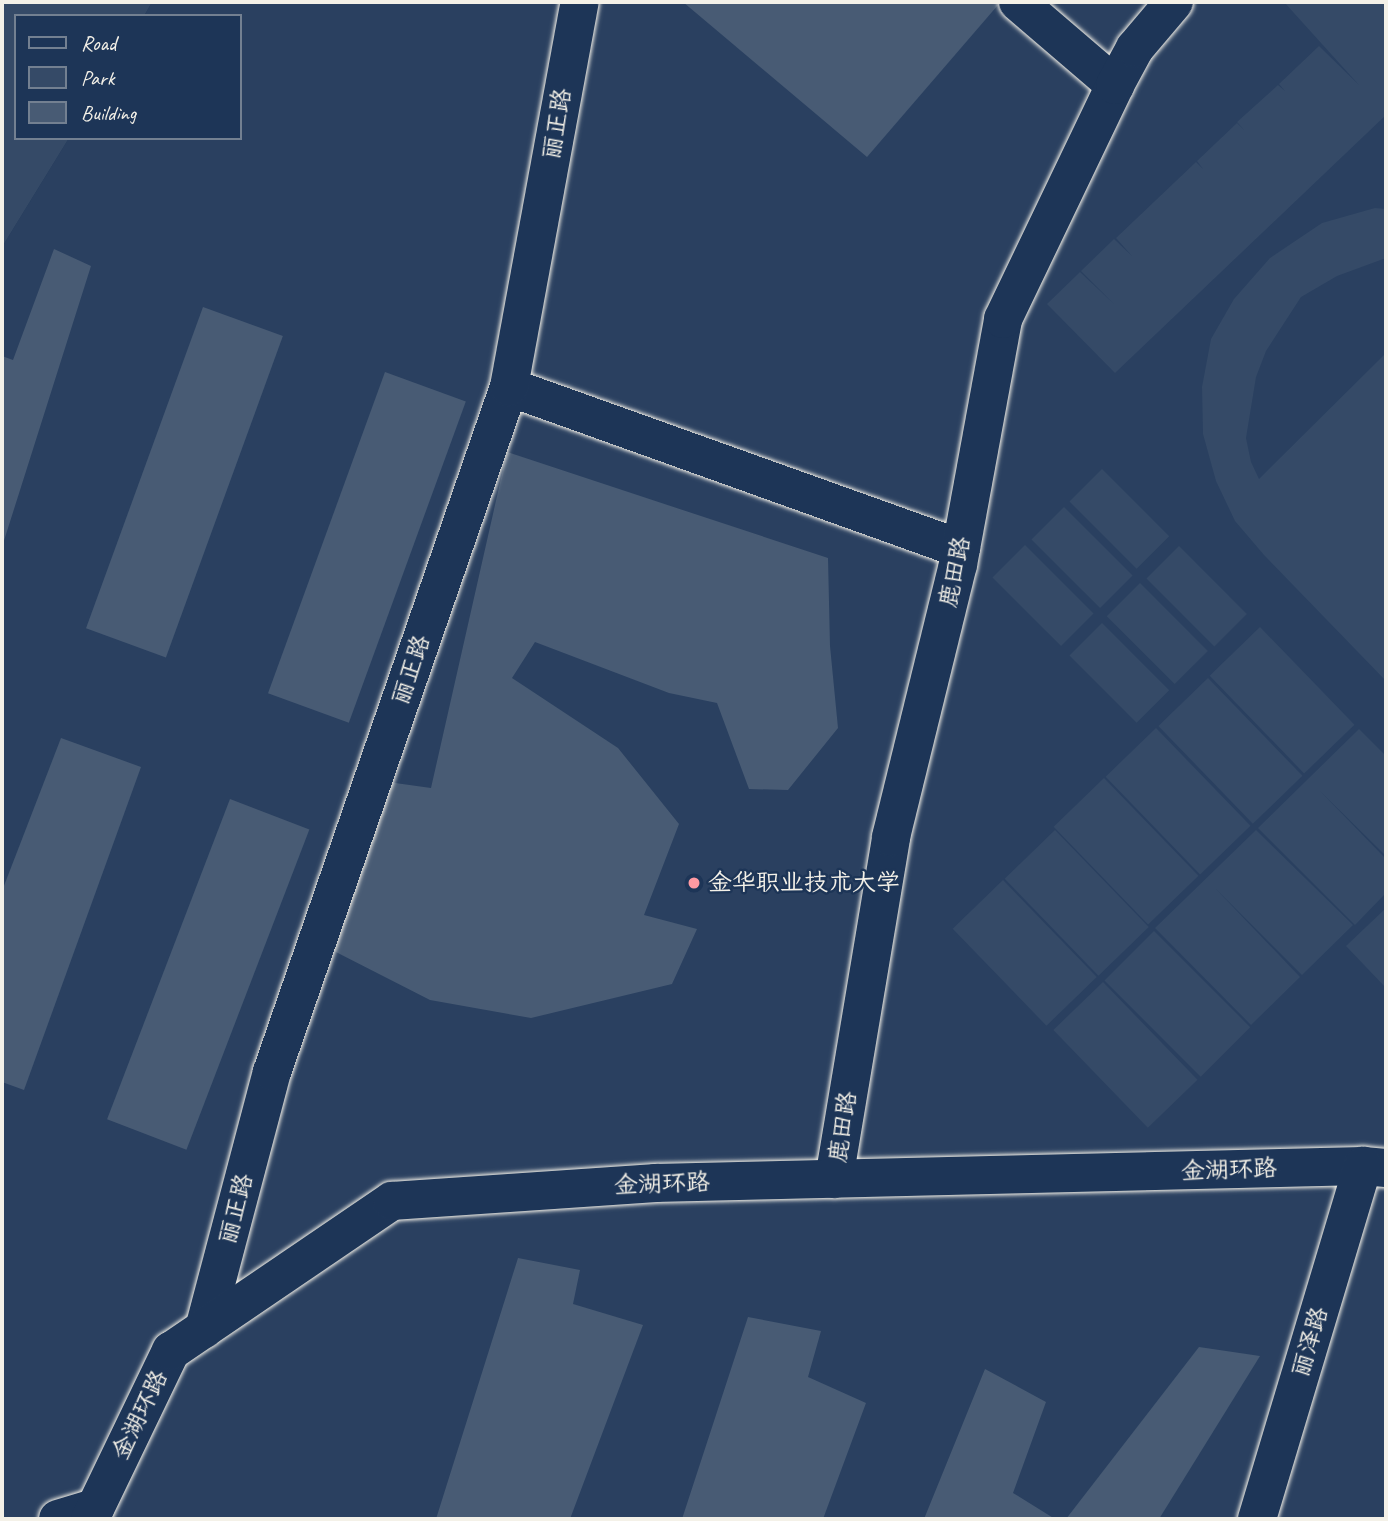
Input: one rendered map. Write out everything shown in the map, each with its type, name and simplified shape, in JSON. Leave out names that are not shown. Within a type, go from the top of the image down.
[{"type":"street","name":"丽正路","points":[[204,1329],[272,1072],[509,387],[580,2]]},
{"type":"street","points":[[1018,2],[1115,85]]},
{"type":"street","name":"鹿田路","points":[[834,1179],[891,837],[961,549],[1003,319],[1115,85],[1135,48],[1174,2]]},
{"type":"street","points":[[509,387],[961,549]]},
{"type":"street","name":"金湖环路","points":[[92,1513],[171,1351],[392,1201],[655,1183],[1375,1167]]},
{"type":"street","name":"丽泽路","points":[[1257,1519],[1375,1167]]},
{"type":"street","points":[[58,1519],[92,1513]]},
{"type":"shaded area","name":"金华职业技术大学","points":[[152,2],[1386,2],[1386,1519],[2,1519],[2,247],[68,140],[242,140],[242,14],[145,14]]},
{"type":"green space","points":[[2,2],[152,2],[145,14],[14,14],[14,140],[68,140],[2,247]]},
{"type":"green space","points":[[1284,2],[1386,2],[1386,115],[1115,373],[1047,304],[1080,272],[1114,304],[1081,271],[1114,239],[1132,256],[1116,238],[1196,162],[1203,169],[1197,161],[1237,123],[1244,130],[1237,122],[1278,85],[1285,91],[1279,84],[1319,46],[1359,85]]},
{"type":"green space","points":[[1375,208],[1386,209],[1386,258],[1337,276],[1301,297],[1266,351],[1256,377],[1246,438],[1251,462],[1259,479],[1386,353],[1386,681],[1264,555],[1235,521],[1216,481],[1203,434],[1202,387],[1211,339],[1234,299],[1270,258],[1322,223]]},
{"type":"green space","points":[[1102,469],[1169,536],[1137,569],[1069,502]]},
{"type":"green space","points":[[1064,507],[1133,576],[1100,608],[1031,540]]},
{"type":"green space","points":[[1025,545],[1094,614],[1061,646],[992,578]]},
{"type":"green space","points":[[1179,546],[1247,614],[1214,646],[1146,579]]},
{"type":"green space","points":[[1140,583],[1208,651],[1175,684],[1107,616]]},
{"type":"green space","points":[[1102,623],[1169,690],[1137,723],[1069,656]]},
{"type":"green space","points":[[1260,627],[1354,725],[1304,773],[1210,676]]},
{"type":"green space","points":[[1208,678],[1302,776],[1253,824],[1158,726]]},
{"type":"green space","points":[[1156,728],[1250,826],[1200,874],[1106,777]]},
{"type":"green space","points":[[1359,729],[1386,756],[1386,856],[1320,791],[1386,859],[1386,893],[1355,925],[1258,828]]},
{"type":"green space","points":[[1104,778],[1198,876],[1148,924],[1054,827]]},
{"type":"green space","points":[[1055,830],[1149,927],[1098,976],[1005,879]]},
{"type":"green space","points":[[1256,830],[1353,925],[1302,975],[1215,888],[1300,977],[1251,1025],[1155,928]]},
{"type":"green space","points":[[1003,880],[1097,977],[1046,1026],[953,929]]},
{"type":"green space","points":[[1386,908],[1386,988],[1346,946]]},
{"type":"green space","points":[[1154,931],[1250,1027],[1201,1077],[1105,980]]},
{"type":"green space","points":[[1103,982],[1197,1080],[1148,1128],[1053,1030]]},
{"type":"building","points":[[683,2],[994,2],[998,5],[867,157]]},
{"type":"building","points":[[54,249],[91,266],[2,547],[2,356],[13,360]]},
{"type":"building","points":[[203,307],[283,336],[166,657],[86,628]]},
{"type":"building","points":[[385,372],[466,401],[349,723],[268,693]]},
{"type":"building","points":[[507,452],[828,558],[830,646],[838,728],[788,790],[749,789],[717,703],[669,693],[535,642],[512,678],[618,748],[679,824],[644,915],[697,929],[672,984],[531,1018],[430,1000],[330,949],[388,782],[431,788]]},
{"type":"building","points":[[61,738],[141,767],[24,1090],[2,1082],[2,891]]},
{"type":"building","points":[[230,799],[309,829],[186,1150],[107,1119]]},
{"type":"building","points":[[518,1258],[580,1270],[573,1304],[643,1325],[570,1519],[436,1519]]},
{"type":"building","points":[[748,1317],[821,1331],[808,1377],[866,1403],[823,1519],[682,1519]]},
{"type":"building","points":[[1199,1347],[1260,1356],[1159,1519],[1066,1519]]},
{"type":"building","points":[[985,1369],[1046,1402],[1013,1493],[1055,1519],[924,1519]]},
{"type":"place","name":"金华职业技术大学","points":[[694,883]]}]
